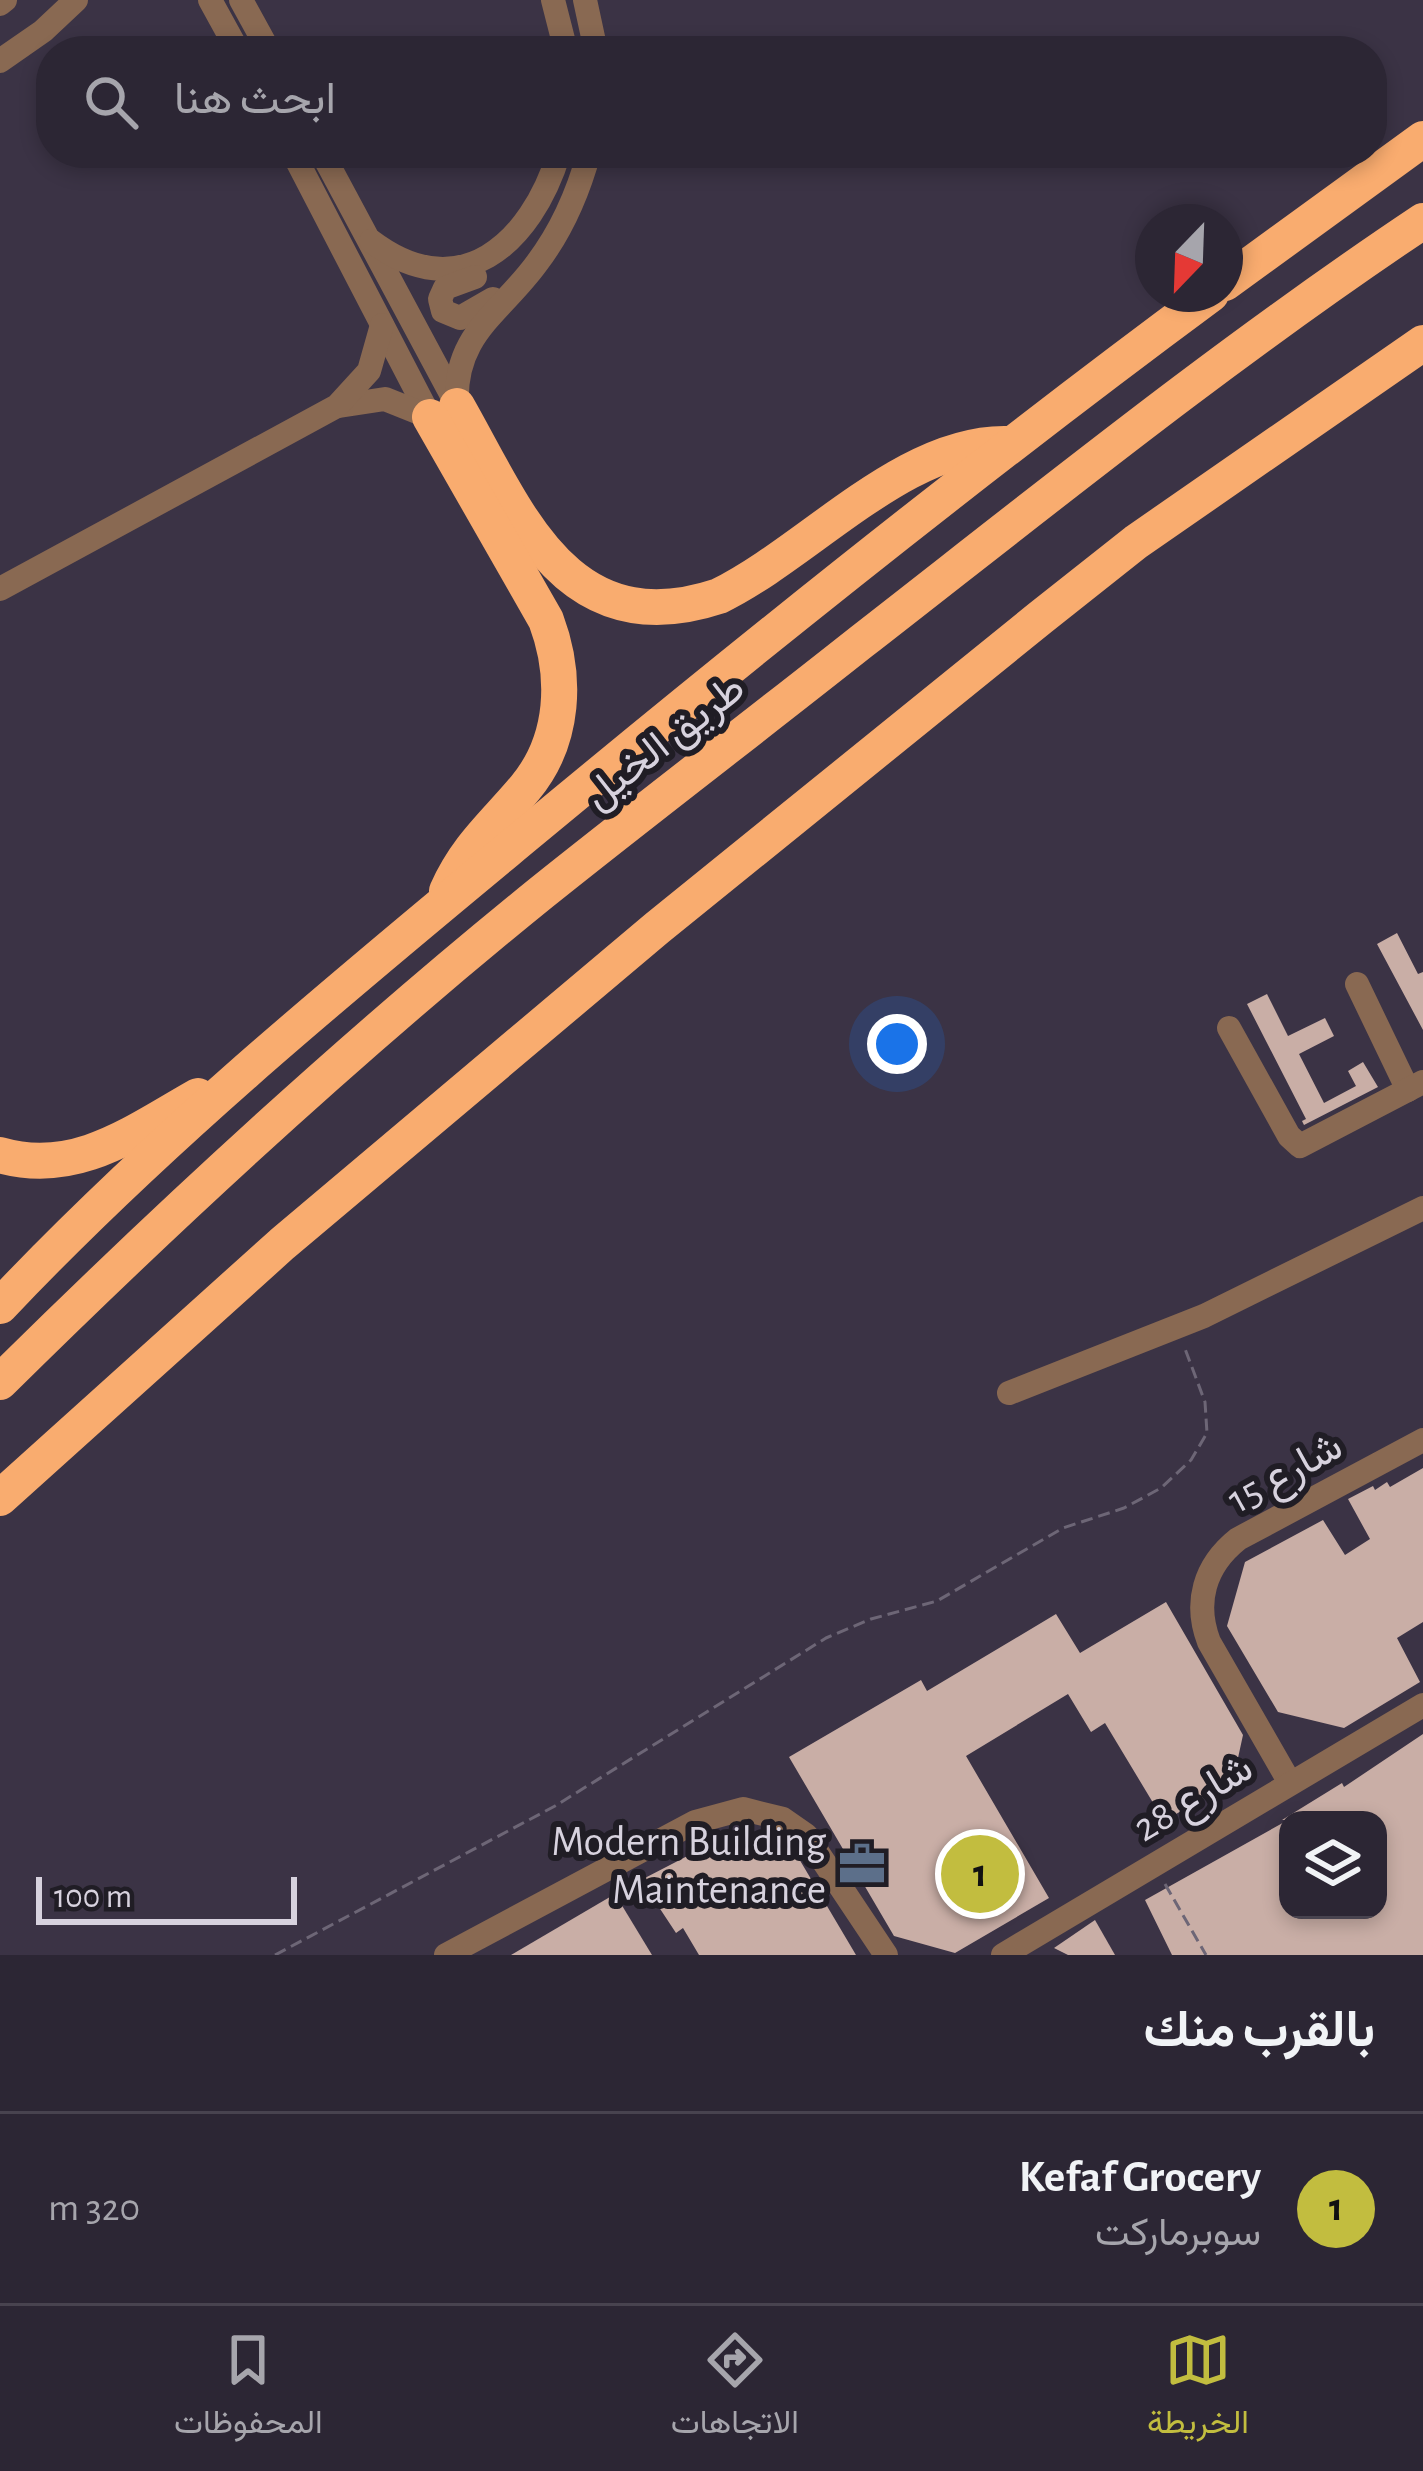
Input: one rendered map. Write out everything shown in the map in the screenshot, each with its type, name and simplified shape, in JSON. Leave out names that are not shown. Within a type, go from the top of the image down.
[{"type":"highway","points":[[1387,165],[1423,139]]},
{"type":"highway","points":[[1243,270],[1383,168]]},
{"type":"highway","name":"طريق الخيل","points":[[0,1382],[145,1239],[338,1065],[539,894],[1166,404],[1318,291],[1423,221]]},
{"type":"highway","points":[[0,1306],[90,1215],[258,1062],[442,904],[1008,444],[1186,312]]},
{"type":"highway","points":[[0,1498],[282,1244],[657,928],[1136,542],[1423,343]]},
{"type":"highway","points":[[444,411],[546,556],[592,591],[648,607],[719,596],[921,464],[963,448],[1008,444]]},
{"type":"highway","points":[[442,904],[472,845],[542,763],[554,730],[560,690],[556,651],[545,620],[444,411]]},
{"type":"highway","points":[[0,1155],[49,1162],[99,1152],[258,1062]]},
{"type":"street","points":[[43,31],[56,0]]},
{"type":"street","points":[[43,31],[76,0]]},
{"type":"street","points":[[0,61],[97,0]]},
{"type":"street","points":[[210,0],[230,36]]},
{"type":"street","points":[[241,0],[261,36]]},
{"type":"street","points":[[254,0],[262,36]]},
{"type":"street","points":[[553,0],[562,36]]},
{"type":"street","points":[[585,0],[593,36]]},
{"type":"street","points":[[301,168],[382,325],[444,411]]},
{"type":"street","points":[[330,168],[366,236],[444,411]]},
{"type":"street","points":[[524,280],[466,316],[448,316],[441,305],[442,293],[450,284],[482,274],[503,258],[553,168]]},
{"type":"street","points":[[444,411],[472,337],[524,280],[564,220],[583,168]]},
{"type":"street","points":[[366,236],[404,263],[449,270],[492,256],[523,223]]},
{"type":"street","points":[[0,589],[337,406],[369,371],[382,325]]},
{"type":"street","points":[[337,406],[385,399],[444,411]]},
{"type":"street","points":[[1229,1028],[1288,1136],[1300,1146],[1415,1086],[1357,984]]},
{"type":"street","points":[[1009,1393],[1258,1292],[1423,1208]]},
{"type":"street","name":"شارع 15","points":[[1290,1783],[1209,1642],[1202,1618],[1206,1580],[1219,1557],[1238,1539],[1423,1440]]},
{"type":"street","name":"شارع 28","points":[[1003,1955],[1423,1705]]},
{"type":"street","points":[[446,1955],[694,1822],[743,1809],[770,1813],[806,1835],[886,1955]]},
{"type":"path","points":[[275,1955],[555,1806],[826,1637],[938,1600],[1063,1528],[1124,1508],[1160,1488],[1191,1460],[1207,1433],[1205,1402],[1177,1328]]},
{"type":"path","points":[[1154,1865],[1206,1955]]},
{"type":"building","points":[[1397,933],[1418,974],[1423,972],[1423,1030],[1377,944]]},
{"type":"building","points":[[1267,994],[1288,1036],[1325,1018],[1334,1036],[1299,1054],[1324,1103],[1356,1086],[1348,1071],[1363,1062],[1378,1087],[1304,1125],[1306,1119],[1247,1004]]},
{"type":"building","points":[[1423,1468],[1423,1622],[1397,1638],[1420,1682],[1344,1728],[1278,1712],[1227,1626],[1245,1562],[1323,1520],[1345,1555],[1370,1539],[1348,1499],[1387,1482],[1390,1487]]},
{"type":"building","points":[[1166,1602],[1243,1735],[1233,1781],[1164,1821],[1105,1723],[1091,1732],[1068,1694],[966,1756],[1049,1898],[955,1953],[894,1936],[789,1757],[921,1680],[927,1691],[1056,1614],[1080,1653]]},
{"type":"building","points":[[1423,1734],[1423,1955],[1172,1955],[1145,1900],[1279,1825],[1279,1919],[1387,1919],[1387,1811],[1297,1811],[1342,1783],[1344,1787]]},
{"type":"building","points":[[728,1835],[795,1852],[856,1955],[699,1955],[683,1928],[676,1933],[641,1880]]},
{"type":"building","points":[[615,1894],[652,1955],[511,1955]]},
{"type":"building","points":[[1095,1920],[1115,1955],[1068,1955],[1054,1948]]},
{"type":"place","name":"Modern Building Maintenance","points":[[862,1864]]},
{"type":"place","name":"Kefaf Grocery","points":[[980,1874]]}]
